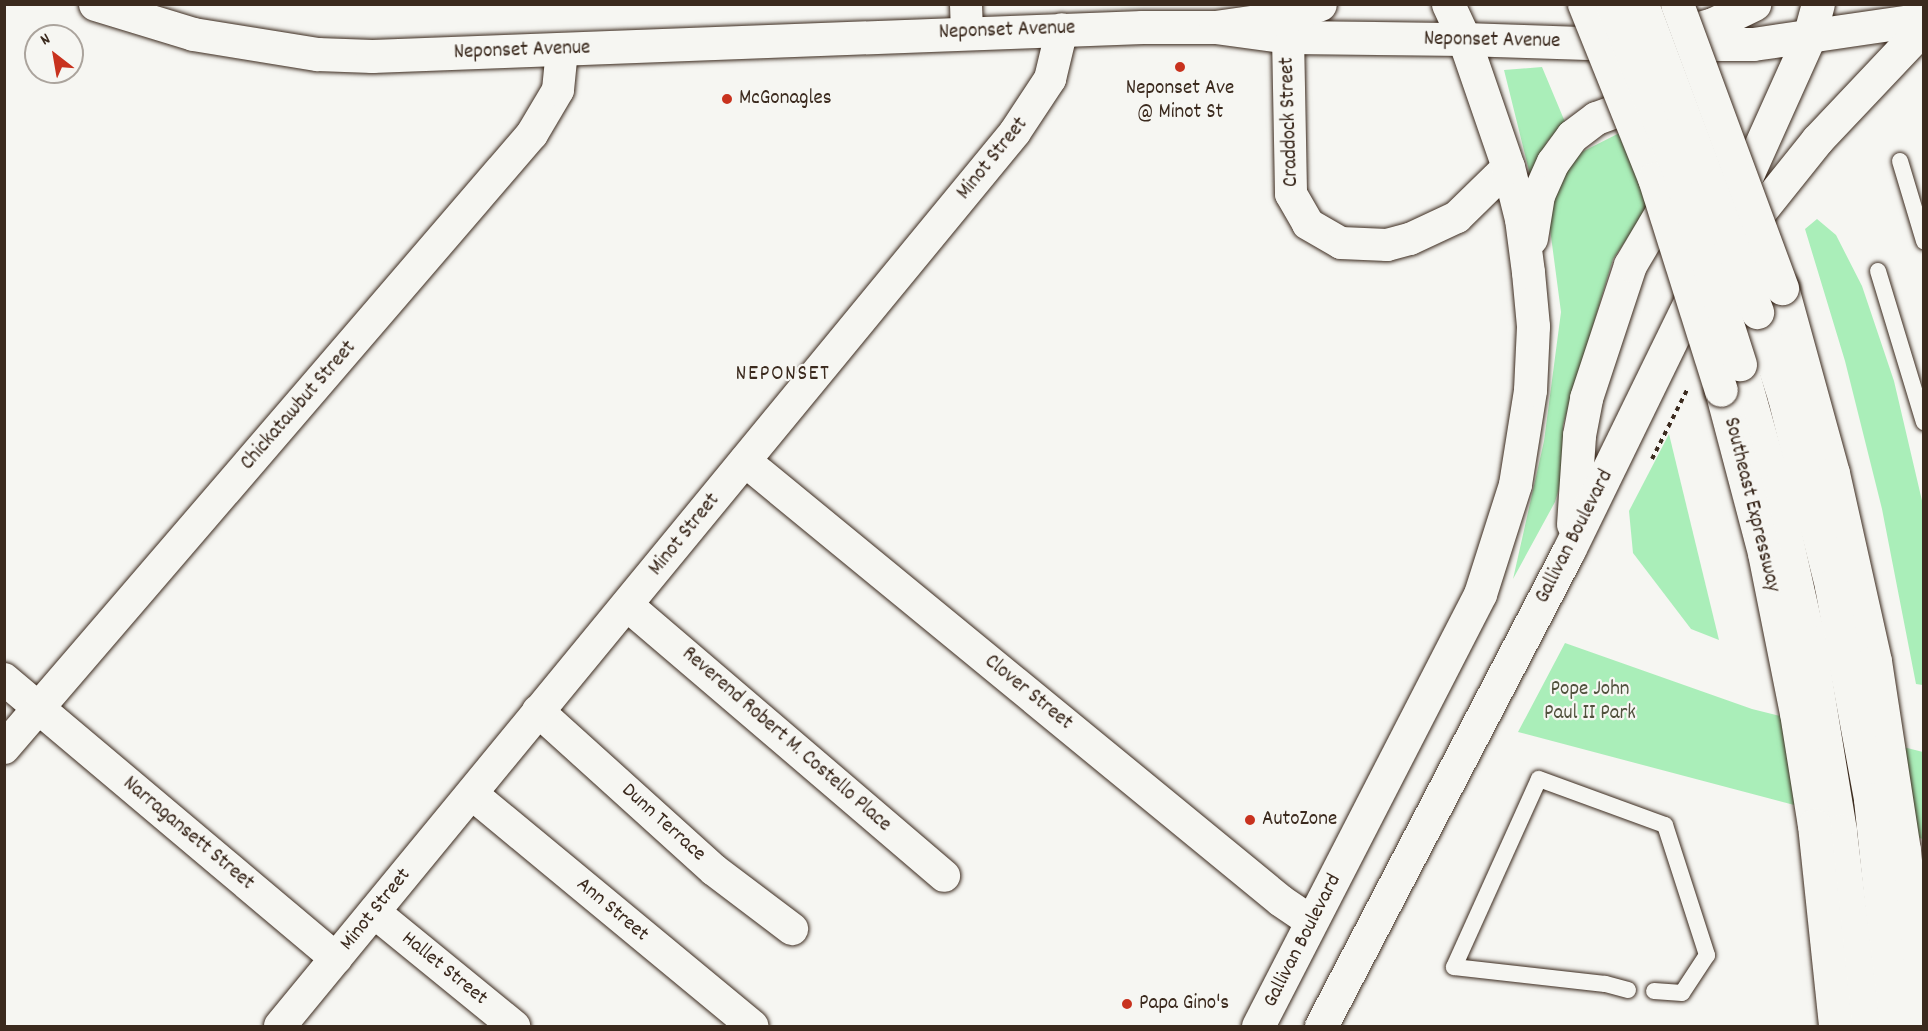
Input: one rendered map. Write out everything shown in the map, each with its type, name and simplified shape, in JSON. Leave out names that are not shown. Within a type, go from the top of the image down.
[{"type":"main road","name":"Neponset Avenue","points":[[95,4],[193,34],[317,54],[562,50],[966,18],[1062,29],[1215,27],[1288,36],[1725,46],[1809,37],[1923,19]]},
{"type":"main road","points":[[1215,27],[1285,17],[1320,4]]},
{"type":"main road","name":"Gallivan Boulevard","points":[[1258,1026],[1456,643],[1498,545],[1515,484],[1530,390],[1533,326],[1521,219],[1508,167],[1464,39],[1448,4]]},
{"type":"main road","name":"Southeast Expressway","points":[[1584,4],[1654,178],[1706,386],[1796,639],[1827,828],[1835,1026]]},
{"type":"main road","points":[[1612,4],[1678,170],[1740,364],[1772,479],[1796,639]]},
{"type":"main road","points":[[1642,4],[1757,312],[1859,658]]},
{"type":"main road","points":[[1677,4],[1782,288],[1833,473],[1889,848],[1921,1026]]},
{"type":"main road","points":[[1611,44],[1691,31],[1754,4]]},
{"type":"main road","name":"Gallivan Boulevard","points":[[1321,1026],[1569,550],[1678,332],[1809,37],[1818,4]]},
{"type":"main road","points":[[1678,332],[1761,208],[1843,111],[1923,27]]},
{"type":"main road","points":[[1528,272],[1538,195],[1561,148],[1583,126],[1610,111],[1623,108],[1648,117],[1673,152],[1677,180],[1668,206],[1630,265],[1586,398],[1569,550]]},
{"type":"main road","points":[[1827,828],[1863,1026]]},
{"type":"main road","points":[[1889,848],[1894,1026]]},
{"type":"street","name":"Minot Street","points":[[280,1026],[1015,132],[1050,80],[1062,29]]},
{"type":"street","name":"Craddock Street","points":[[1288,36],[1291,194],[1308,224],[1341,243],[1387,245],[1410,239],[1457,217],[1508,167]]},
{"type":"street","name":"Chickatawbut Street","points":[[4,748],[532,134],[558,90],[562,50]]},
{"type":"street","name":"Clover Street","points":[[745,461],[1047,709],[1312,922]]},
{"type":"street","name":"Reverend Robert M. Costello Place","points":[[627,604],[944,876]]},
{"type":"street","name":"Narragansett Street","points":[[4,679],[336,959]]},
{"type":"street","name":"Dunn Terrace","points":[[538,711],[714,870],[792,929]]},
{"type":"street","name":"Ann Street","points":[[472,794],[752,1026]]},
{"type":"street","name":"Hallet Street","points":[[374,912],[514,1026]]},
{"type":"lane","points":[[1900,161],[1923,241]]},
{"type":"lane","points":[[1878,271],[1923,422]]},
{"type":"lane","points":[[1628,990],[1455,967],[1539,779],[1665,825],[1707,955],[1682,993],[1654,991]]},
{"type":"path","points":[[1649,466],[1706,386]]},
{"type":"green space","points":[[1542,67],[1565,122],[1547,142],[1531,179],[1504,70]]},
{"type":"green space","points":[[1641,122],[1665,184],[1613,259],[1563,425],[1563,475],[1555,502],[1513,579],[1544,441],[1561,312],[1547,206],[1576,155]]},
{"type":"green space","points":[[1817,219],[1836,235],[1862,286],[1894,381],[1923,505],[1923,685],[1916,684],[1882,509],[1845,361],[1805,229]]},
{"type":"green space","points":[[1669,434],[1719,640],[1691,629],[1633,553],[1629,511]]},
{"type":"green space","name":"Pope John Paul II Park","points":[[1565,643],[1752,709],[1923,752],[1923,839],[1518,732]]},
{"type":"place","name":"Neponset Ave @ Minot St","points":[[1180,67]]},
{"type":"place","name":"McGonagles","points":[[727,99]]},
{"type":"place","name":"AutoZone","points":[[1250,820]]},
{"type":"place","name":"Papa Gino's","points":[[1127,1004]]},
{"type":"district","name":"NEPONSET","points":[[783,375]]}]
